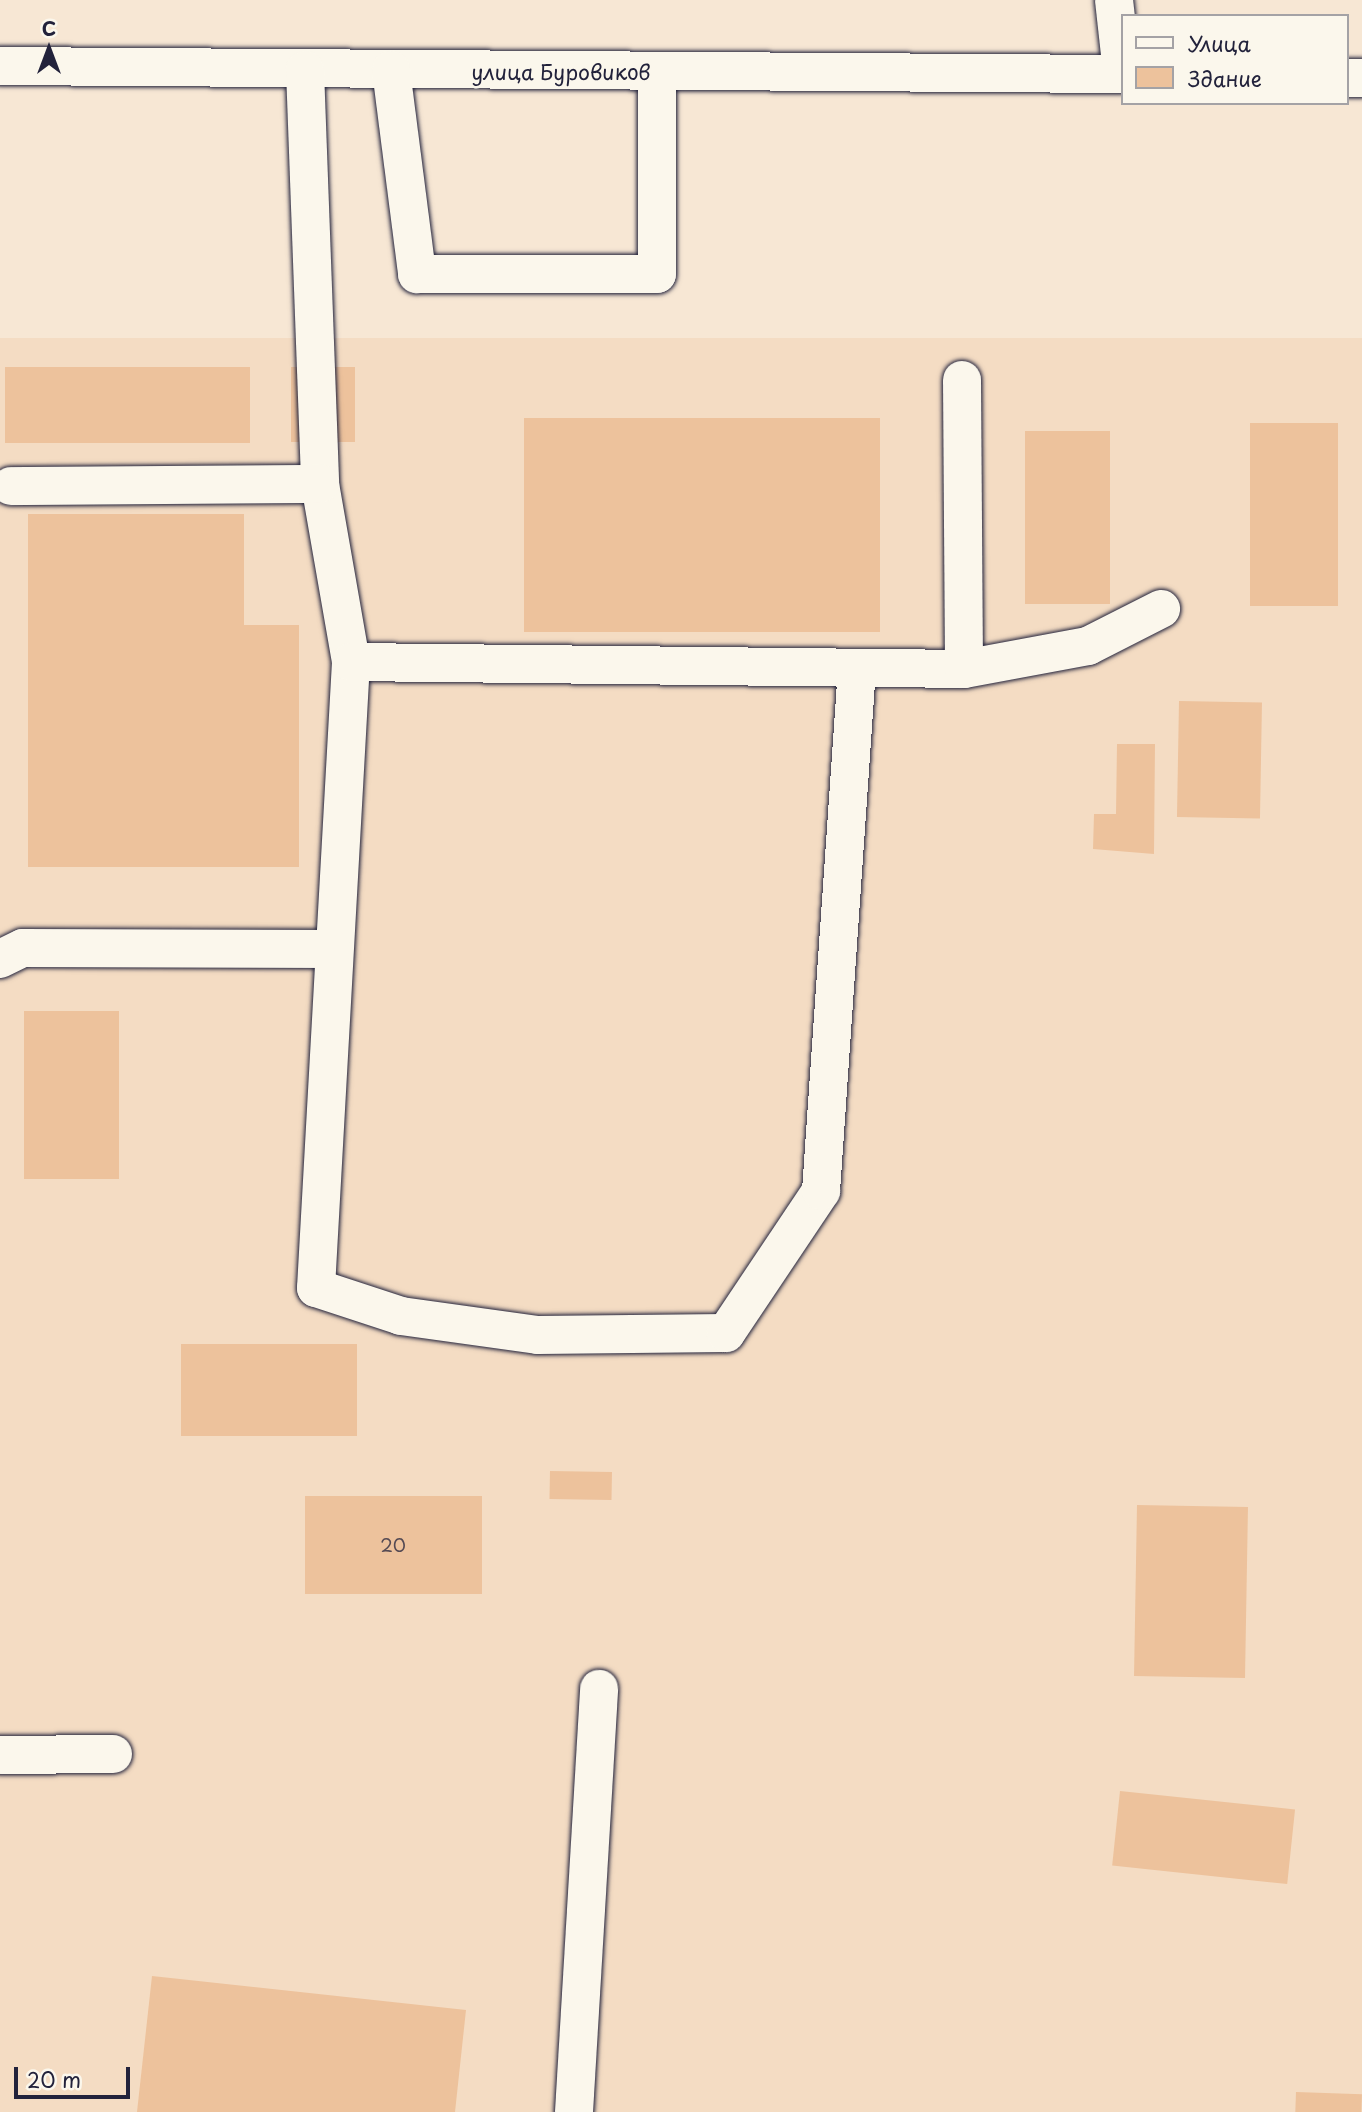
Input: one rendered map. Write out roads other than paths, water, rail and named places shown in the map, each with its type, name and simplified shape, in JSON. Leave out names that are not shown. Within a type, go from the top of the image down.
[{"type":"street","points":[[1114,0],[1120,55]]},
{"type":"street","name":"улица Буровиков","points":[[0,66],[1120,73]]},
{"type":"street","points":[[305,70],[320,484],[351,662],[332,949],[316,1288],[401,1316],[538,1335],[726,1333],[821,1191],[857,668]]},
{"type":"street","points":[[391,70],[417,274],[657,274],[657,72]]},
{"type":"street","points":[[962,380],[964,669]]},
{"type":"street","points":[[11,486],[320,484]]},
{"type":"street","points":[[351,662],[964,669],[1088,646],[1161,609]]},
{"type":"street","points":[[0,959],[23,948],[332,949]]},
{"type":"street","points":[[573,2112],[599,1689]]},
{"type":"street","points":[[0,1755],[113,1754]]}]
